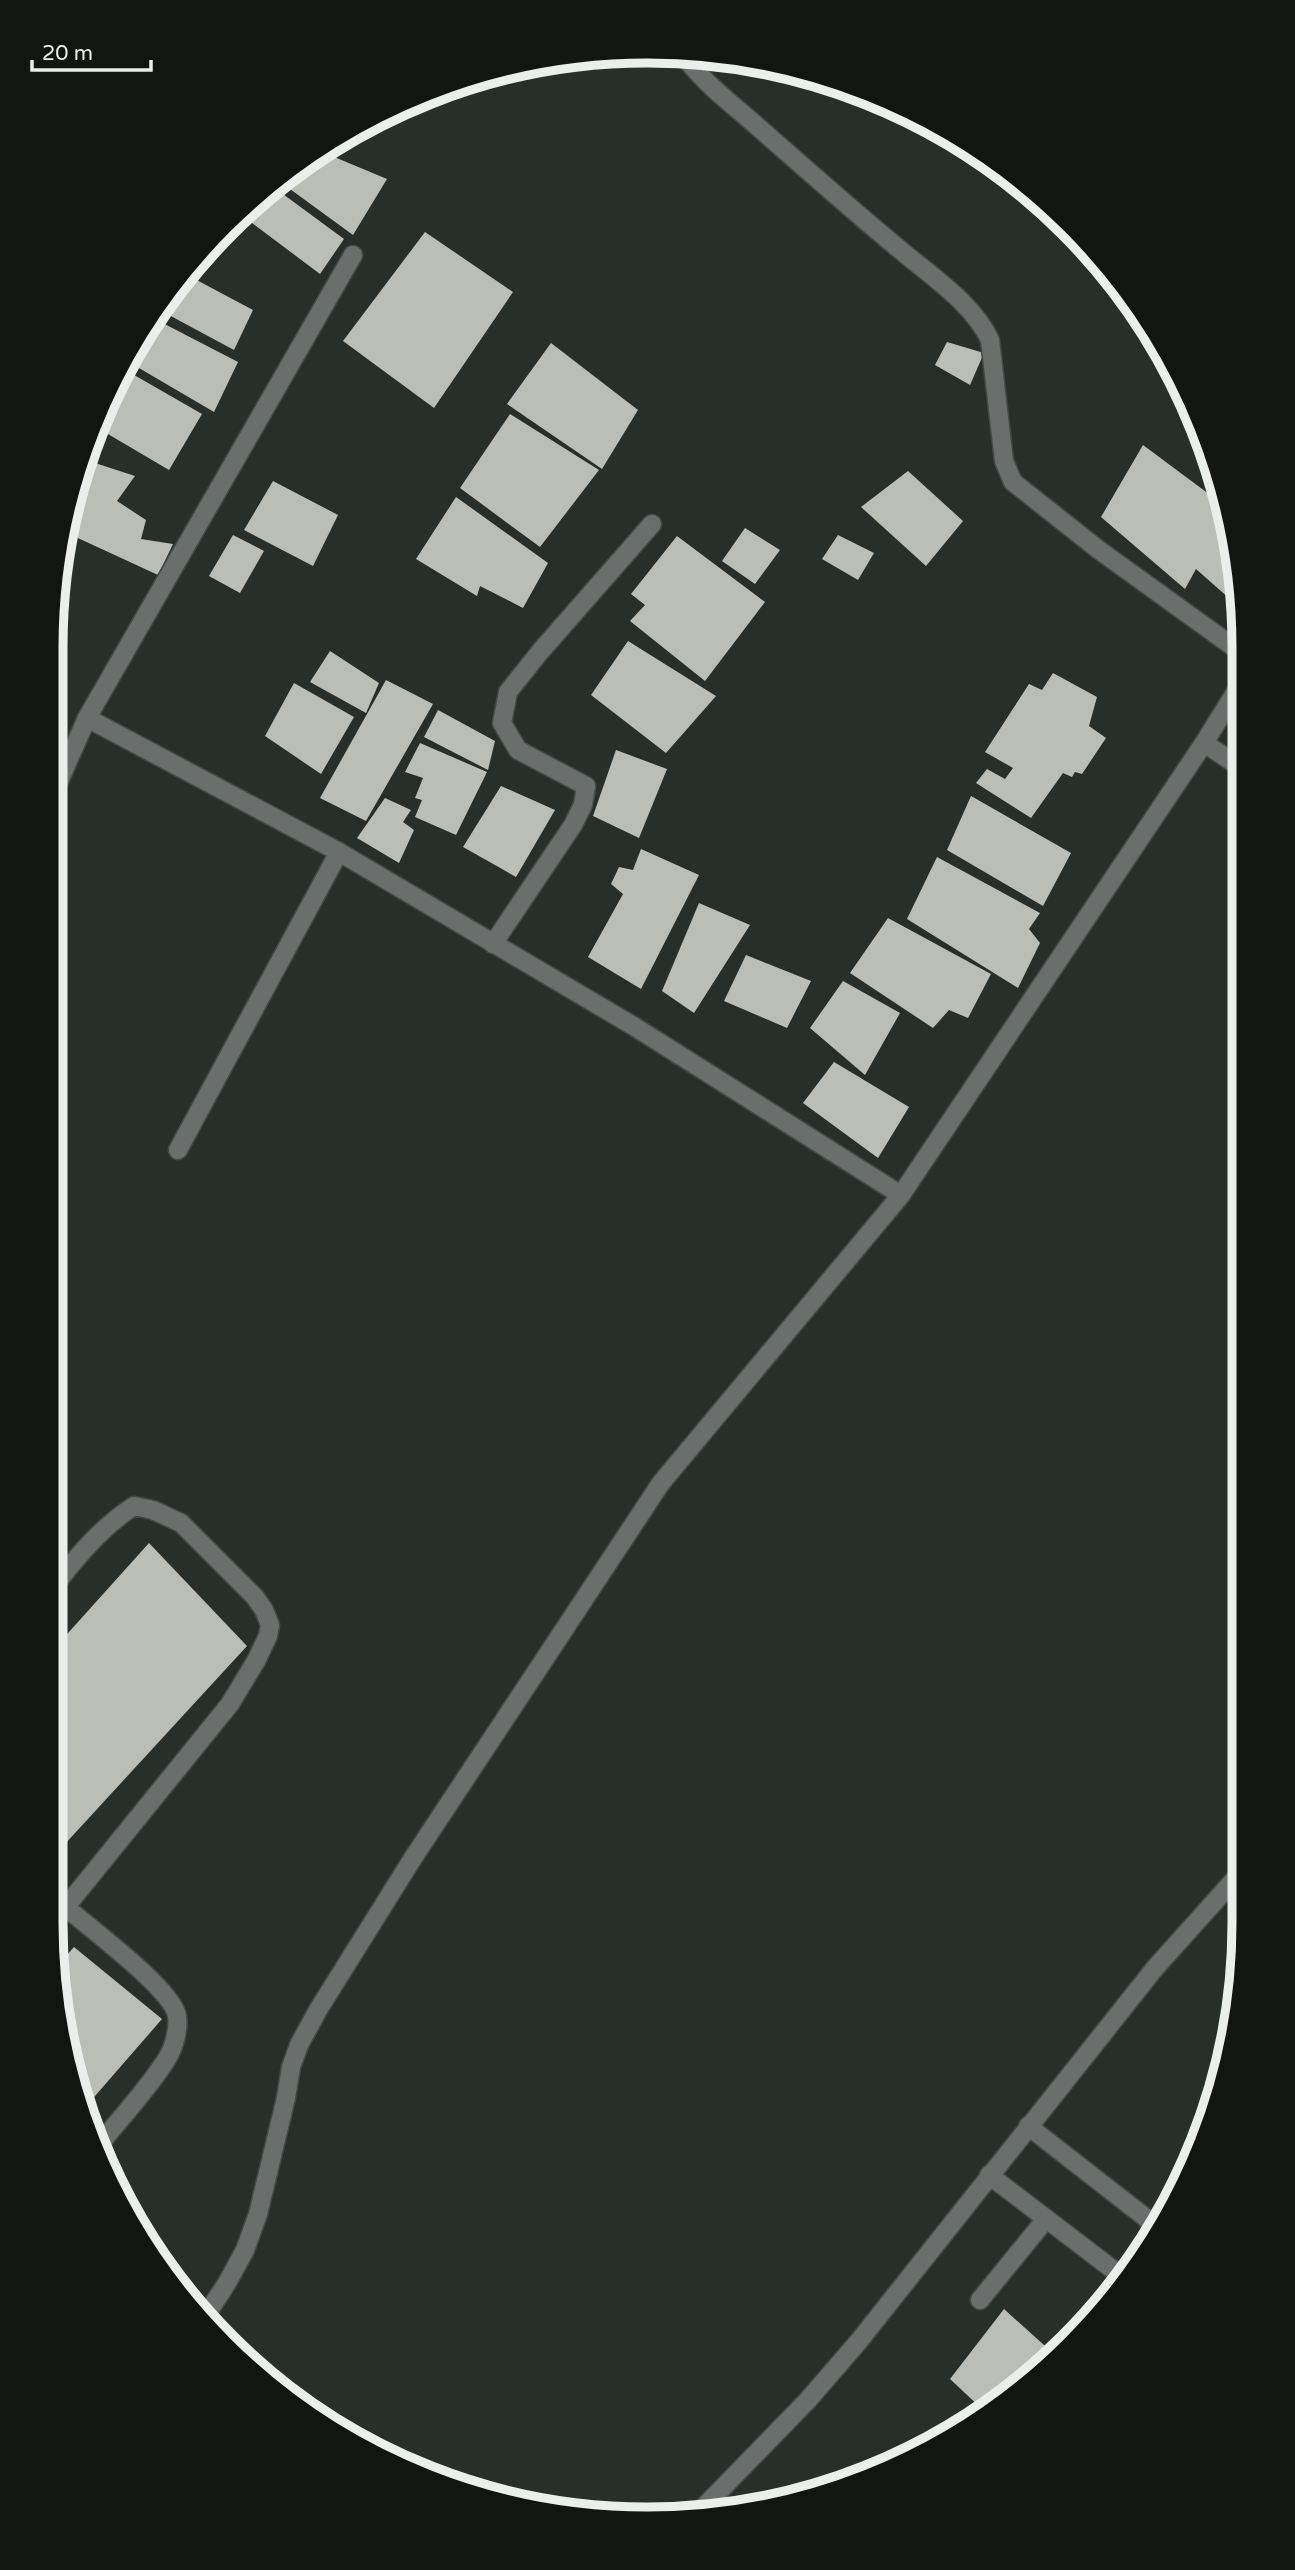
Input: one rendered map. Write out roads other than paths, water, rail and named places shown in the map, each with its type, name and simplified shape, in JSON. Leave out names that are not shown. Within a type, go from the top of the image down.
[{"type":"street","points":[[690,64],[856,214],[943,285],[982,323],[990,340],[1004,461],[1013,482],[1099,550],[1232,645]]},
{"type":"street","points":[[63,772],[87,718],[353,256]]},
{"type":"street","points":[[494,944],[573,825],[583,805],[586,786],[517,750],[502,723],[508,692],[652,524]]},
{"type":"street","points":[[210,2310],[245,2250],[258,2214],[291,2067],[299,2045],[413,1858],[661,1483],[901,1195],[1232,698]]},
{"type":"street","points":[[87,718],[339,852],[647,1035],[901,1195]]},
{"type":"street","points":[[1204,743],[1232,762]]},
{"type":"street","points":[[178,1150],[339,852]]},
{"type":"street","points":[[63,1575],[116,1518],[134,1506],[153,1510],[181,1523],[255,1597],[264,1609],[270,1625],[256,1661],[230,1704],[63,1912]]},
{"type":"street","points":[[707,2504],[825,2381],[859,2341],[1154,1968],[1232,1882]]},
{"type":"street","points":[[63,1906],[124,1956],[169,1998],[177,2015],[176,2036],[169,2056],[104,2138]]},
{"type":"street","points":[[1028,2126],[1150,2221]]},
{"type":"street","points":[[989,2175],[1115,2272]]},
{"type":"street","points":[[980,2300],[1046,2219]]}]
